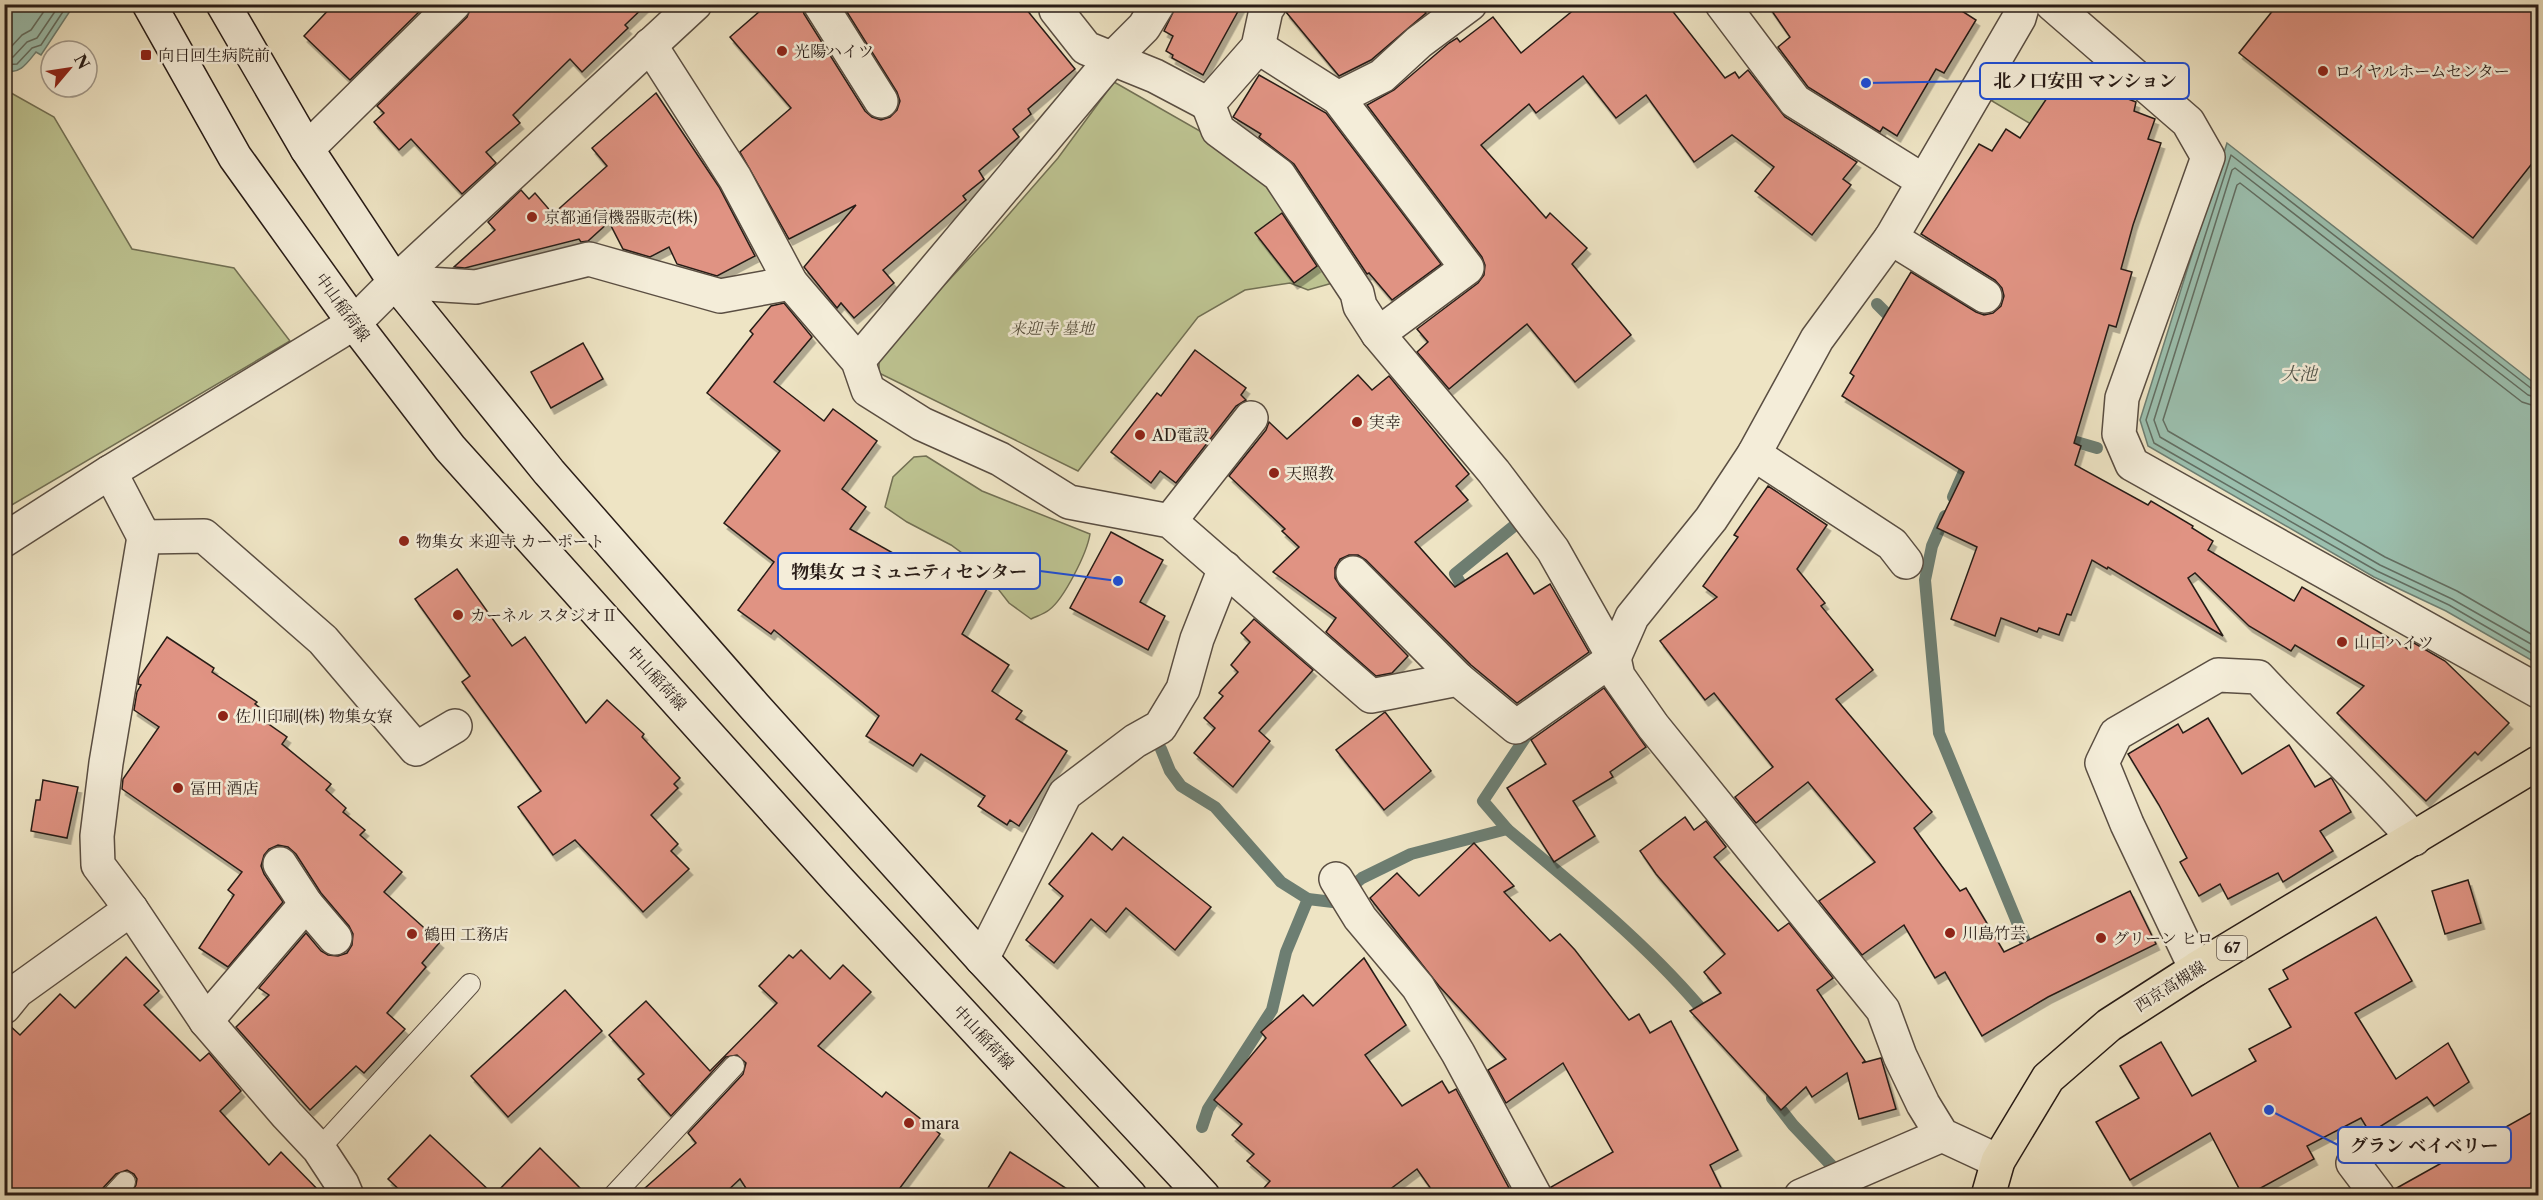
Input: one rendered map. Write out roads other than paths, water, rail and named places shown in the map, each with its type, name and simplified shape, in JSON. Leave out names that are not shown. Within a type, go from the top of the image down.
[{"type":"main road","name":"西京高槻線","points":[[1988,1196],[1998,1161],[2048,1078],[2109,1026],[2196,969],[2538,763]]},
{"type":"street","name":"中山稲荷線","points":[[149,4],[235,157],[354,323],[450,448],[848,891],[1130,1196]]},
{"type":"street","points":[[223,4],[307,149],[395,282],[565,490],[754,706],[982,959],[1203,1196]]},
{"type":"street","points":[[307,149],[454,4]]},
{"type":"street","points":[[4,540],[110,472],[354,323],[395,282],[695,4]]},
{"type":"street","points":[[820,4],[881,101]]},
{"type":"street","points":[[858,361],[1111,60],[1144,27],[1158,4]]},
{"type":"street","points":[[1208,104],[1258,47],[1266,10],[1270,4]]},
{"type":"street","points":[[1338,98],[1382,76],[1419,42],[1470,4]]},
{"type":"street","points":[[1722,4],[1795,101],[1922,180]]},
{"type":"street","points":[[2052,4],[2188,122],[2208,157],[2122,398],[2119,434],[2132,464],[2538,691]]},
{"type":"street","points":[[1353,573],[1458,679],[1516,728],[1614,658],[1632,617],[1711,519],[1754,454],[1817,339],[1890,238],[2016,9]]},
{"type":"street","points":[[1056,10],[1086,48],[1155,76],[1208,104],[1218,130],[1279,175],[1357,293],[1360,306],[1378,334],[1494,472],[1553,550],[1614,658],[1618,676],[1653,726],[1883,1010],[1900,1056],[1923,1104],[1942,1135],[1998,1161]]},
{"type":"street","points":[[650,45],[735,178],[791,283],[858,361],[868,390],[922,424],[1000,459],[1069,502],[1170,521],[1371,696],[1458,679]]},
{"type":"street","points":[[1258,47],[1338,98],[1467,268],[1378,334]]},
{"type":"street","points":[[1890,238],[1985,296]]},
{"type":"street","points":[[395,282],[476,287],[589,259],[720,296],[791,283]]},
{"type":"street","points":[[1170,521],[1251,418]]},
{"type":"street","points":[[1754,454],[1892,544],[1906,562]]},
{"type":"street","points":[[110,472],[144,537],[106,763],[97,836],[98,865],[131,909],[206,1021],[319,1149],[342,1184],[347,1196]]},
{"type":"street","points":[[144,537],[204,536],[323,640],[416,749],[455,726]]},
{"type":"street","points":[[982,959],[1065,794],[1135,741],[1160,727],[1183,689],[1197,639],[1225,568]]},
{"type":"street","points":[[2196,969],[2127,824],[2102,763],[2116,734],[2218,675],[2258,677],[2296,718],[2374,793],[2414,839]]},
{"type":"street","points":[[280,864],[306,904],[335,938]]},
{"type":"street","points":[[1336,879],[1359,918],[1418,987],[1458,1053],[1535,1196]]},
{"type":"street","points":[[206,1021],[306,904]]},
{"type":"street","points":[[4,1007],[18,991],[131,909]]},
{"type":"street","points":[[1801,1196],[1942,1135]]},
{"type":"street","points":[[2353,1163],[2378,1196]]},
{"type":"lane","points":[[319,1149],[470,984]]},
{"type":"lane","points":[[613,1196],[734,1066]]},
{"type":"water","points":[[5,4],[74,5],[52,39],[39,39],[39,54],[36,52],[19,70],[5,70]]},
{"type":"water","name":"大池","points":[[2227,143],[2538,386],[2538,664],[2446,611],[2374,577],[2148,446],[2140,420]]},
{"type":"waterway","points":[[1877,304],[1897,324]]},
{"type":"waterway","points":[[2059,437],[2097,448]]},
{"type":"waterway","points":[[1953,497],[1970,458]]},
{"type":"waterway","points":[[1945,516],[1932,546],[1925,580],[1939,733],[2031,956]]},
{"type":"waterway","points":[[1467,595],[1455,574],[1514,526]]},
{"type":"waterway","points":[[1507,829],[1483,801],[1529,732]]},
{"type":"waterway","points":[[1161,749],[1170,771],[1181,786],[1215,807],[1281,882],[1308,899],[1333,902],[1362,878],[1411,854],[1507,829],[1638,943],[1687,992],[1709,1018]]},
{"type":"waterway","points":[[1202,1127],[1208,1109],[1272,1010],[1286,952],[1308,899]]},
{"type":"waterway","points":[[1772,1098],[1793,1125],[1831,1165]]},
{"type":"place","name":"光陽ハイツ","points":[[782,51]]},
{"type":"place","name":"向日回生病院前","points":[[146,55]]},
{"type":"place","name":"ロイヤルホームセンター","points":[[2323,71]]},
{"type":"place","name":"北ノ口安田 マンション","points":[[1866,83]]},
{"type":"place","name":"京都通信機器販売(株)","points":[[532,217]]},
{"type":"place","name":"実幸","points":[[1357,422]]},
{"type":"place","name":"AD電設","points":[[1140,435]]},
{"type":"place","name":"天照教","points":[[1274,473]]},
{"type":"place","name":"物集女 来迎寺 カー ポート","points":[[404,541]]},
{"type":"place","name":"物集女 コミュニティセンター","points":[[1118,581]]},
{"type":"place","name":"カーネル スタジオⅡ","points":[[458,615]]},
{"type":"place","name":"山口ハイツ","points":[[2342,642]]},
{"type":"place","name":"佐川印刷(株) 物集女寮","points":[[223,716]]},
{"type":"place","name":"冨田 酒店","points":[[178,788]]},
{"type":"place","name":"川島竹芸","points":[[1950,933]]},
{"type":"place","name":"鶴田 工務店","points":[[412,934]]},
{"type":"place","name":"グリーン ヒロ","points":[[2101,938]]},
{"type":"place","name":"グラン ベイベリー","points":[[2269,1110]]},
{"type":"place","name":"mara","points":[[909,1123]]},
{"type":"park label","name":"来迎寺 墓地","points":[[1052,328]]}]
